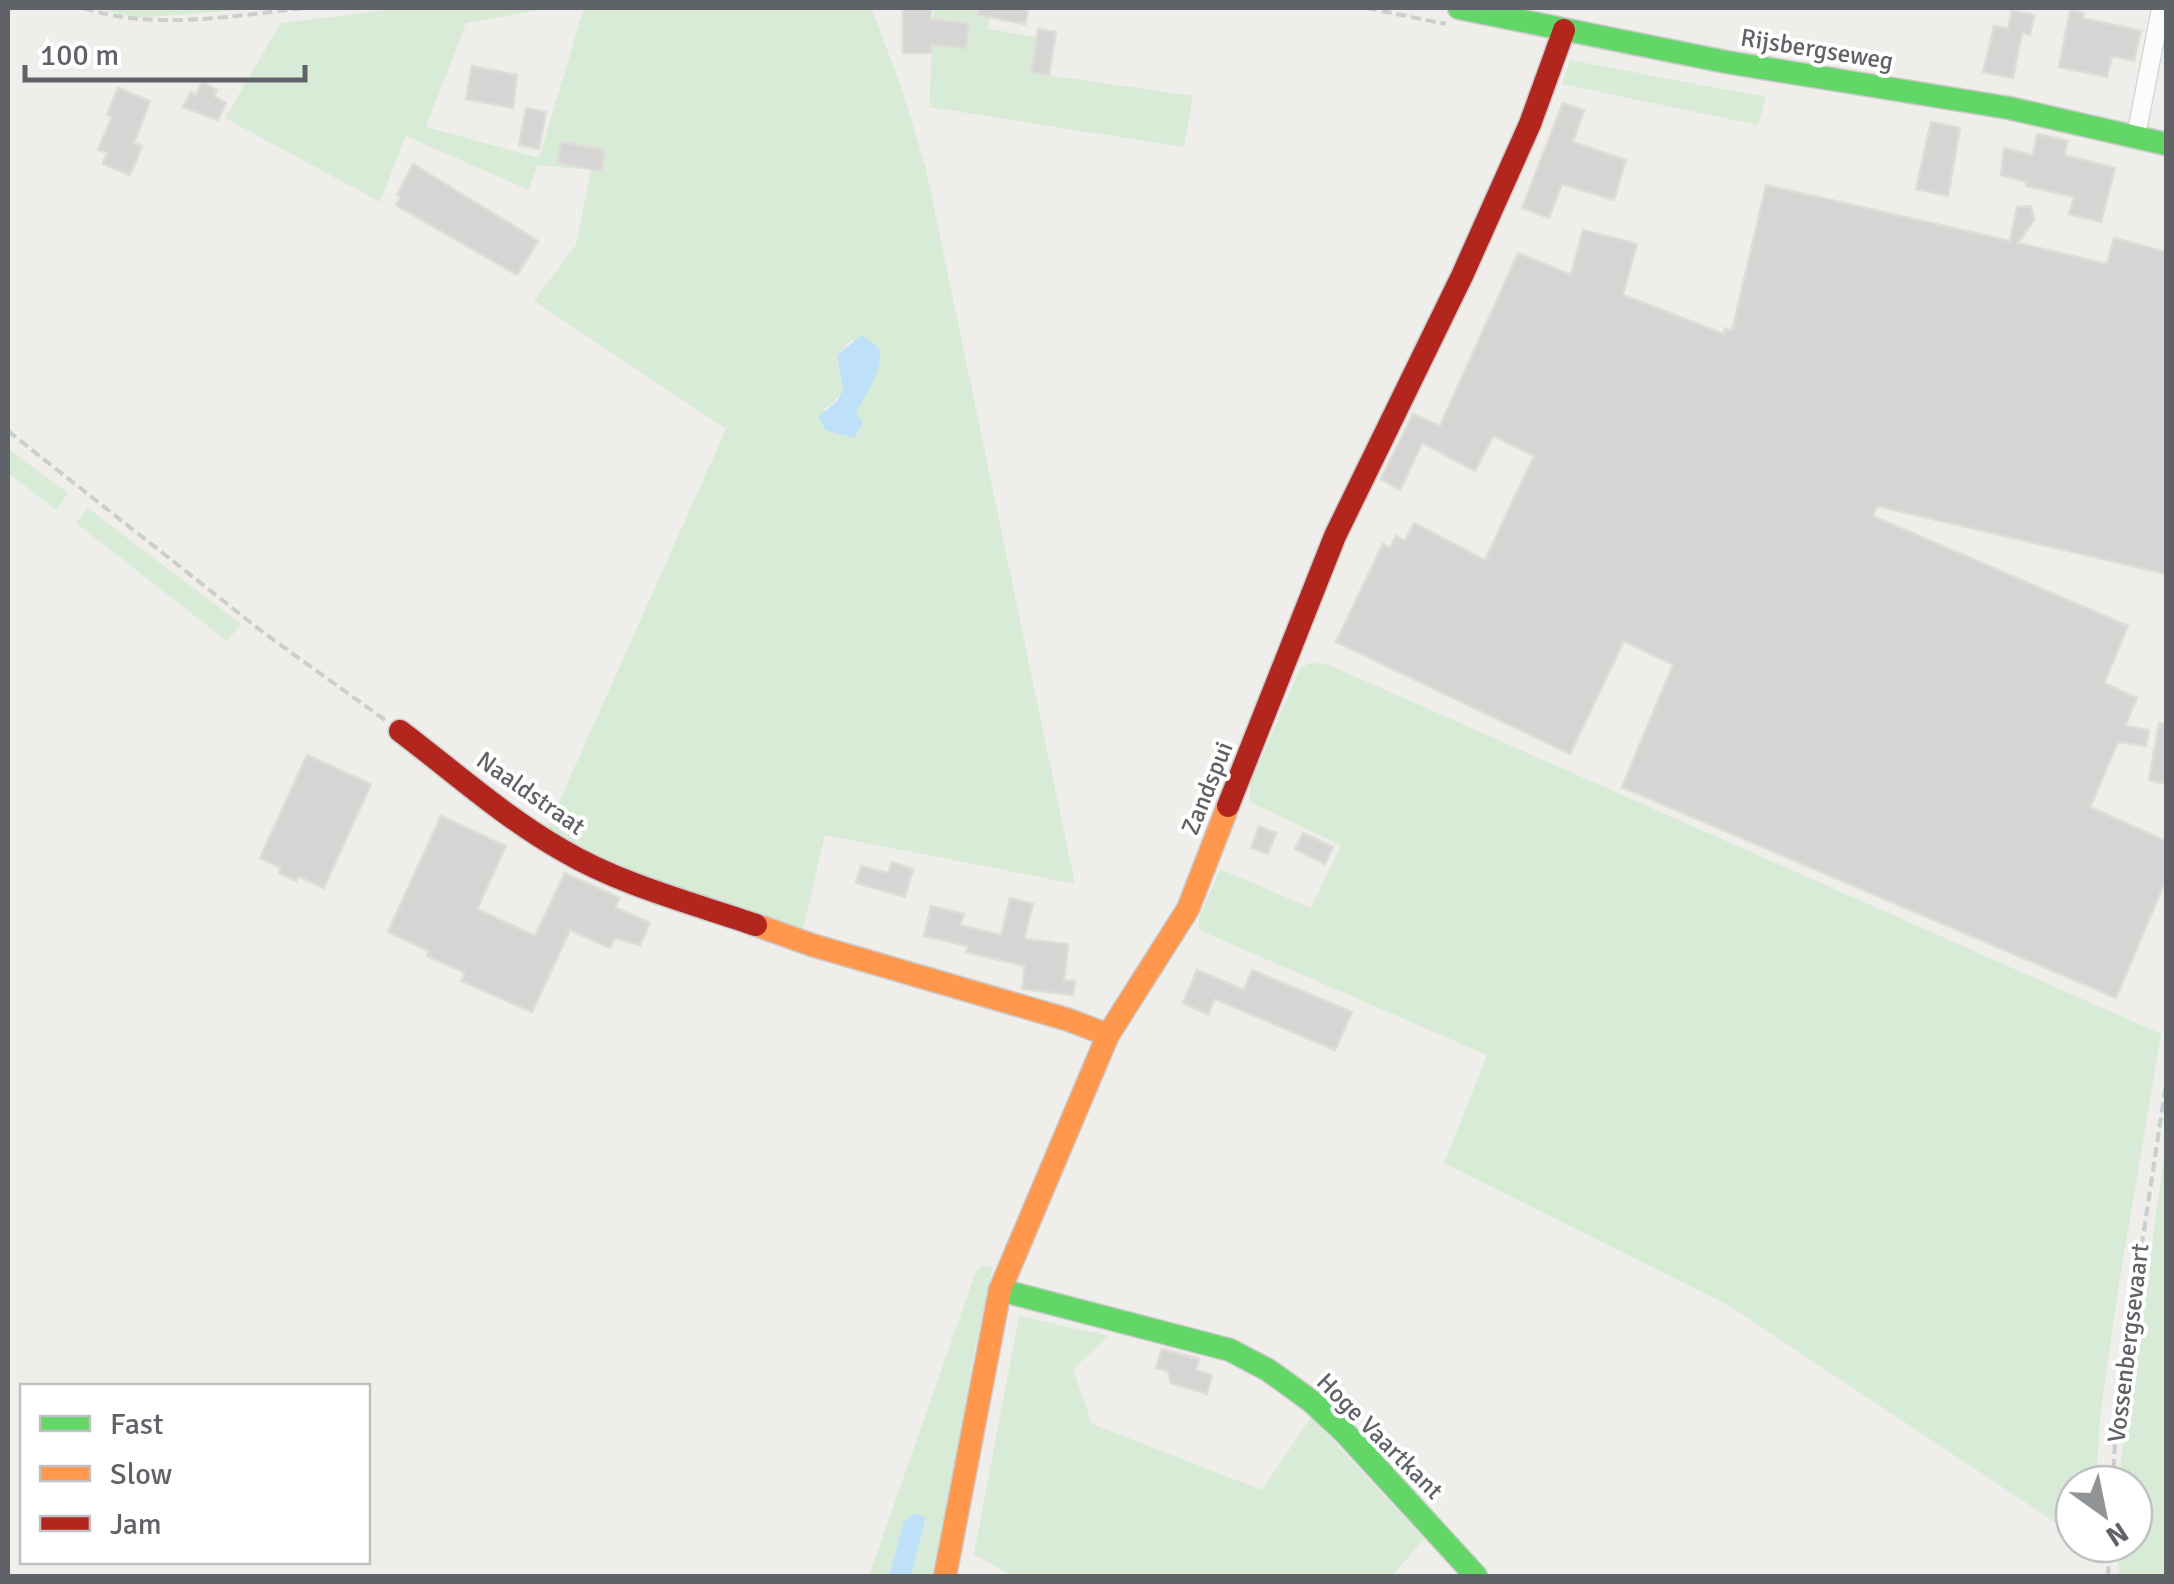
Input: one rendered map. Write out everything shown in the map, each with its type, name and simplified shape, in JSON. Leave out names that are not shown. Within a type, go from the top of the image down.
[{"type":"street","name":"Rijsbergseweg","points":[[1460,8],[1726,62],[2009,108],[2166,144]]},
{"type":"street","points":[[2136,136],[2161,8]]},
{"type":"street","name":"Zandspui","points":[[946,1576],[1000,1290],[1108,1036],[1188,909],[1335,536],[1462,276],[1530,124],[1564,30]]},
{"type":"street","name":"Naaldstraat","points":[[400,732],[529,830],[564,852],[616,876],[812,945],[1069,1020],[1108,1036]]},
{"type":"street","name":"Hoge Vaartkant","points":[[1000,1290],[1230,1350],[1268,1370],[1311,1401],[1346,1434],[1476,1576]]},
{"type":"path","points":[[84,8],[139,21],[304,8]]},
{"type":"path","points":[[8,432],[264,633],[400,732]]},
{"type":"path","name":"Vossenbergsevaart","points":[[2113,1464],[2116,1416],[2166,1084]]},
{"type":"green space","points":[[98,8],[270,8],[135,18]]},
{"type":"green space","points":[[404,8],[551,8],[466,23],[426,127],[539,158],[584,8],[871,8],[900,83],[926,169],[1075,884],[825,835],[802,933],[641,878],[546,831],[726,429],[534,301],[576,245],[591,170],[537,165],[529,190],[406,136],[380,202],[225,118],[281,23]],"holes":[[[853,339],[862,401],[856,414],[823,410],[841,392],[843,380],[837,355]]]},
{"type":"green space","points":[[934,8],[990,8],[988,29],[1038,37],[1032,73],[1193,96],[1184,147],[929,107]]},
{"type":"green space","points":[[1570,60],[1766,96],[1758,125],[1562,84]]},
{"type":"green space","points":[[10,450],[68,493],[56,510],[8,473]]},
{"type":"green space","points":[[88,508],[241,624],[227,641],[76,523]]},
{"type":"green space","points":[[1309,663],[1327,664],[2161,1034],[2118,1290],[2097,1464],[2054,1464],[2054,1522],[1730,1306],[1444,1163],[1487,1055],[1199,930],[1199,918],[1220,869],[1311,908],[1341,845],[1250,802],[1250,784],[1300,669]]},
{"type":"green space","points":[[2166,1144],[2166,1576],[2119,1576],[2119,1564],[2154,1564],[2154,1464],[2121,1464]]},
{"type":"green space","points":[[982,1265],[993,1267],[935,1576],[911,1576],[926,1519],[904,1521],[889,1576],[869,1576],[976,1271]]},
{"type":"green space","points":[[1019,1316],[1109,1336],[1073,1369],[1092,1424],[1262,1490],[1311,1417],[1424,1539],[1392,1576],[1012,1576],[974,1554]]},
{"type":"water","points":[[862,335],[879,348],[880,357],[856,414],[863,422],[854,438],[825,430],[819,417],[838,400],[843,388],[837,355]]},
{"type":"water","points":[[915,1513],[926,1518],[911,1576],[889,1576],[904,1521]]},
{"type":"building","points":[[903,8],[931,8],[931,19],[969,23],[966,48],[931,45],[931,53],[903,53]]},
{"type":"building","points":[[979,8],[1028,8],[1025,24],[978,15]]},
{"type":"building","points":[[2070,10],[2084,13],[2083,18],[2141,31],[2134,61],[2112,56],[2107,77],[2059,67]]},
{"type":"building","points":[[2012,11],[2034,15],[2030,35],[2022,33],[2013,78],[1983,72],[1994,26],[2008,29]]},
{"type":"building","points":[[1038,29],[1056,32],[1049,75],[1031,72]]},
{"type":"building","points":[[472,66],[517,75],[513,108],[466,99]]},
{"type":"building","points":[[202,82],[217,90],[214,96],[226,103],[218,120],[183,107],[191,92],[196,95]]},
{"type":"building","points":[[118,88],[150,101],[134,143],[142,146],[130,175],[103,164],[107,153],[98,150],[112,117],[107,115]]},
{"type":"building","points":[[1563,103],[1584,110],[1573,142],[1626,160],[1614,200],[1562,184],[1549,218],[1522,208]]},
{"type":"building","points":[[526,108],[546,112],[539,149],[519,145]]},
{"type":"building","points":[[1931,122],[1960,128],[1948,196],[1916,189]]},
{"type":"building","points":[[2037,134],[2068,141],[2064,155],[2115,168],[2101,222],[2069,214],[2074,197],[2026,186],[2027,182],[2001,175],[2004,148],[2033,155]]},
{"type":"building","points":[[561,142],[605,150],[601,171],[557,163]]},
{"type":"building","points":[[413,164],[538,241],[517,275],[396,205]]},
{"type":"building","points":[[1766,185],[2010,241],[2017,207],[2031,206],[2034,220],[2018,243],[2107,264],[2114,238],[2166,252],[2166,574],[1877,506],[1873,516],[2128,626],[2104,683],[2137,698],[2125,726],[2149,730],[2146,746],[2118,742],[2090,807],[2166,841],[2166,879],[2116,998],[1622,787],[1673,665],[1624,641],[1570,754],[1336,642],[1383,544],[1390,548],[1396,536],[1405,541],[1414,523],[1485,560],[1534,456],[1493,436],[1475,471],[1422,443],[1400,490],[1381,479],[1413,414],[1440,426],[1518,253],[1571,275],[1583,230],[1637,244],[1623,295],[1724,334],[1725,328],[1731,331],[1733,327]]},
{"type":"building","points":[[2159,723],[2166,724],[2166,784],[2149,780]]},
{"type":"building","points":[[307,755],[371,784],[324,888],[298,876],[296,881],[260,858]]},
{"type":"building","points":[[441,816],[506,846],[477,909],[535,936],[565,873],[620,898],[615,907],[650,923],[640,945],[615,938],[610,948],[570,930],[532,1012],[461,981],[465,973],[388,932]]},
{"type":"building","points":[[1259,826],[1276,833],[1268,854],[1251,848]]},
{"type":"building","points":[[1303,833],[1333,847],[1325,864],[1295,849]]},
{"type":"building","points":[[892,862],[913,869],[905,897],[856,883],[861,866],[888,873]]},
{"type":"building","points":[[1010,898],[1033,904],[1024,939],[1068,944],[1064,980],[1075,981],[1073,995],[1022,989],[1025,966],[966,952],[968,946],[924,936],[931,906],[964,914],[961,925],[1001,935]]},
{"type":"building","points":[[1197,970],[1244,990],[1252,970],[1352,1012],[1335,1050],[1215,999],[1208,1014],[1183,1003]]},
{"type":"building","points":[[1162,1349],[1199,1359],[1196,1370],[1212,1375],[1207,1394],[1171,1383],[1168,1371],[1156,1368]]},
{"type":"traffic: fast","points":[[1459,8],[1726,62],[2009,108],[2166,144]]},
{"type":"traffic: fast","points":[[1000,1290],[1230,1350],[1268,1370],[1311,1401],[1346,1434],[1476,1576]]},
{"type":"traffic: slow","points":[[945,1576],[1000,1290],[1108,1035],[1188,909],[1228,806]]},
{"type":"traffic: slow","points":[[756,925],[1108,1035]]},
{"type":"traffic: jam","points":[[1228,806],[1335,536],[1462,276],[1530,124],[1564,30]]},
{"type":"traffic: jam","points":[[400,731],[520,823],[585,862],[657,892],[756,925]]}]
